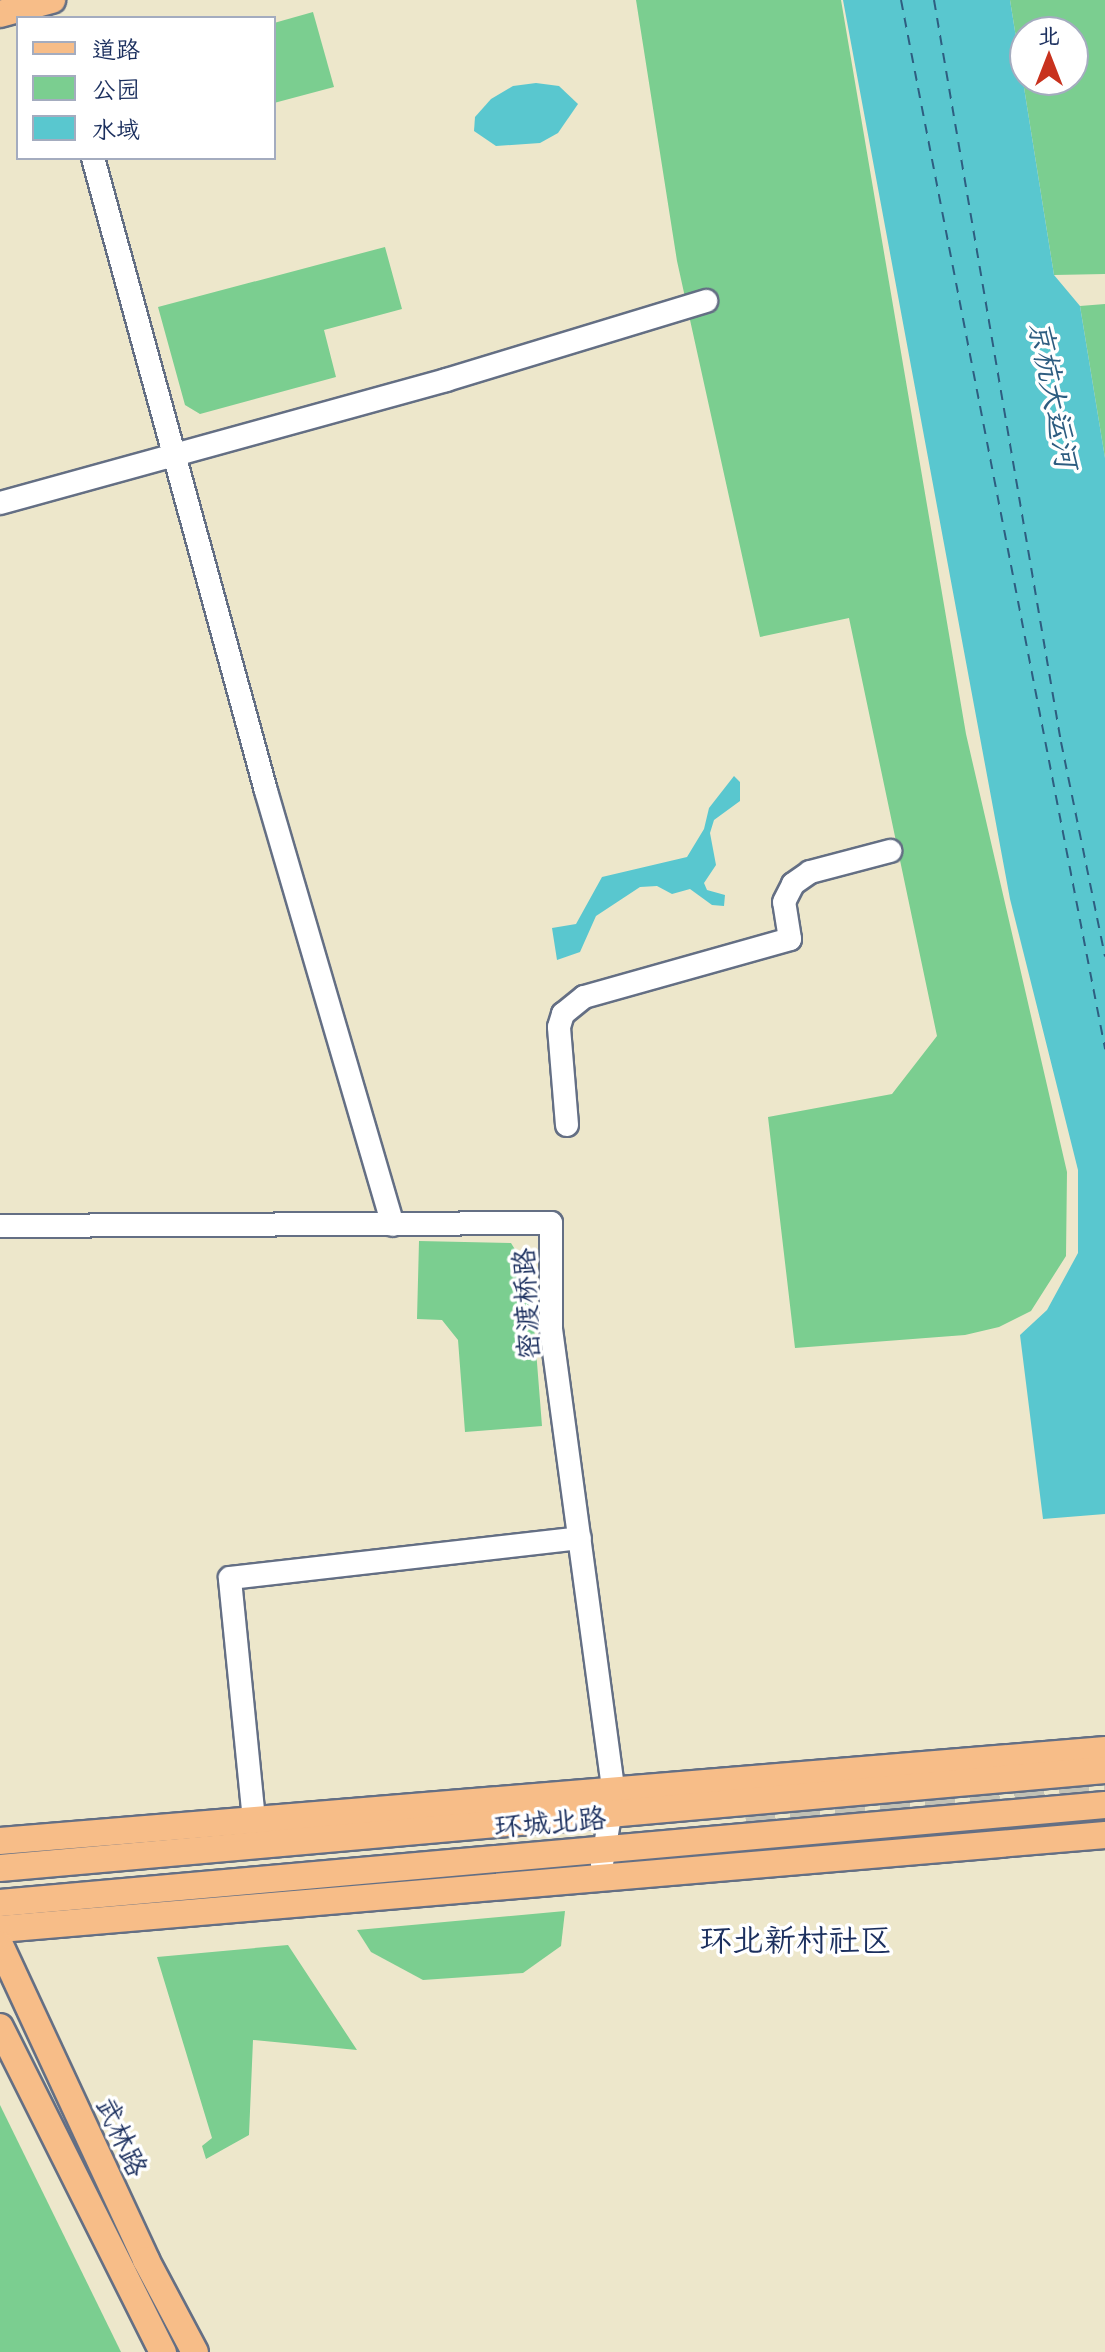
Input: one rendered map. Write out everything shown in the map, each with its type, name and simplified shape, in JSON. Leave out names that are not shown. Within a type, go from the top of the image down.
[{"type":"main road","points":[[0,14],[44,5]]},
{"type":"main road","name":"环城北路","points":[[0,1868],[1105,1750]]},
{"type":"main road","name":"环城北路","points":[[0,1841],[254,1820],[612,1802],[1105,1770]]},
{"type":"main road","name":"环城北路","points":[[0,1903],[1105,1805]]},
{"type":"main road","points":[[0,1929],[599,1881],[1105,1835]]},
{"type":"main road","name":"武林路","points":[[0,1945],[195,2352]]},
{"type":"main road","points":[[0,2027],[163,2352]]},
{"type":"street","points":[[94,160],[176,451],[266,791],[393,1225]]},
{"type":"street","points":[[0,503],[176,451],[446,380],[706,301]]},
{"type":"street","points":[[567,1125],[559,1027],[563,1014],[584,997],[790,939],[784,902],[793,884],[810,872],[890,851]]},
{"type":"street","name":"密渡桥路","points":[[0,1226],[551,1223],[551,1329],[612,1802],[599,1881]]},
{"type":"street","points":[[254,1820],[230,1578],[580,1538]]},
{"type":"green space","points":[[636,0],[841,0],[966,734],[1067,1172],[1066,1256],[1031,1311],[999,1327],[965,1335],[795,1348],[768,1117],[892,1094],[937,1036],[849,618],[760,637],[677,261]]},
{"type":"green space","points":[[1010,0],[1105,0],[1105,274],[1054,275],[1025,96],[1089,96],[1089,16],[1013,16]]},
{"type":"green space","points":[[313,12],[334,87],[276,102],[276,22]]},
{"type":"green space","points":[[385,247],[402,309],[324,330],[336,377],[200,414],[185,405],[158,307]]},
{"type":"green space","points":[[1105,304],[1105,458],[1080,306]]},
{"type":"green space","points":[[419,1241],[511,1243],[530,1274],[542,1426],[465,1432],[458,1340],[442,1320],[417,1319]]},
{"type":"green space","points":[[565,1911],[561,1946],[523,1973],[423,1980],[371,1952],[357,1930]]},
{"type":"green space","points":[[288,1945],[357,2050],[253,2040],[249,2135],[206,2159],[202,2146],[212,2138],[157,1957]]},
{"type":"green space","points":[[0,2105],[121,2352],[0,2352]]},
{"type":"water","name":"京杭大运河","points":[[843,0],[1010,0],[1013,16],[1009,16],[1009,96],[1025,96],[1054,275],[1080,306],[1105,458],[1105,1514],[1043,1519],[1020,1335],[1047,1310],[1078,1253],[1078,1170],[1010,899]]},
{"type":"water","points":[[536,83],[559,86],[578,104],[558,133],[540,143],[496,146],[474,131],[475,117],[491,99],[513,86]]},
{"type":"water","points":[[734,776],[740,782],[740,801],[714,820],[710,833],[716,865],[704,883],[707,890],[725,895],[724,906],[712,905],[690,889],[672,894],[657,886],[640,887],[596,916],[580,952],[557,960],[552,928],[576,924],[602,877],[687,857],[704,829],[709,808]]},
{"type":"ferry route","points":[[901,0],[1105,1049]]},
{"type":"ferry route","points":[[934,0],[1061,742],[1105,957]]},
{"type":"tunnel","points":[[746,1824],[1105,1787]]},
{"type":"district","name":"环北新村社区","points":[[796,1938]]}]
